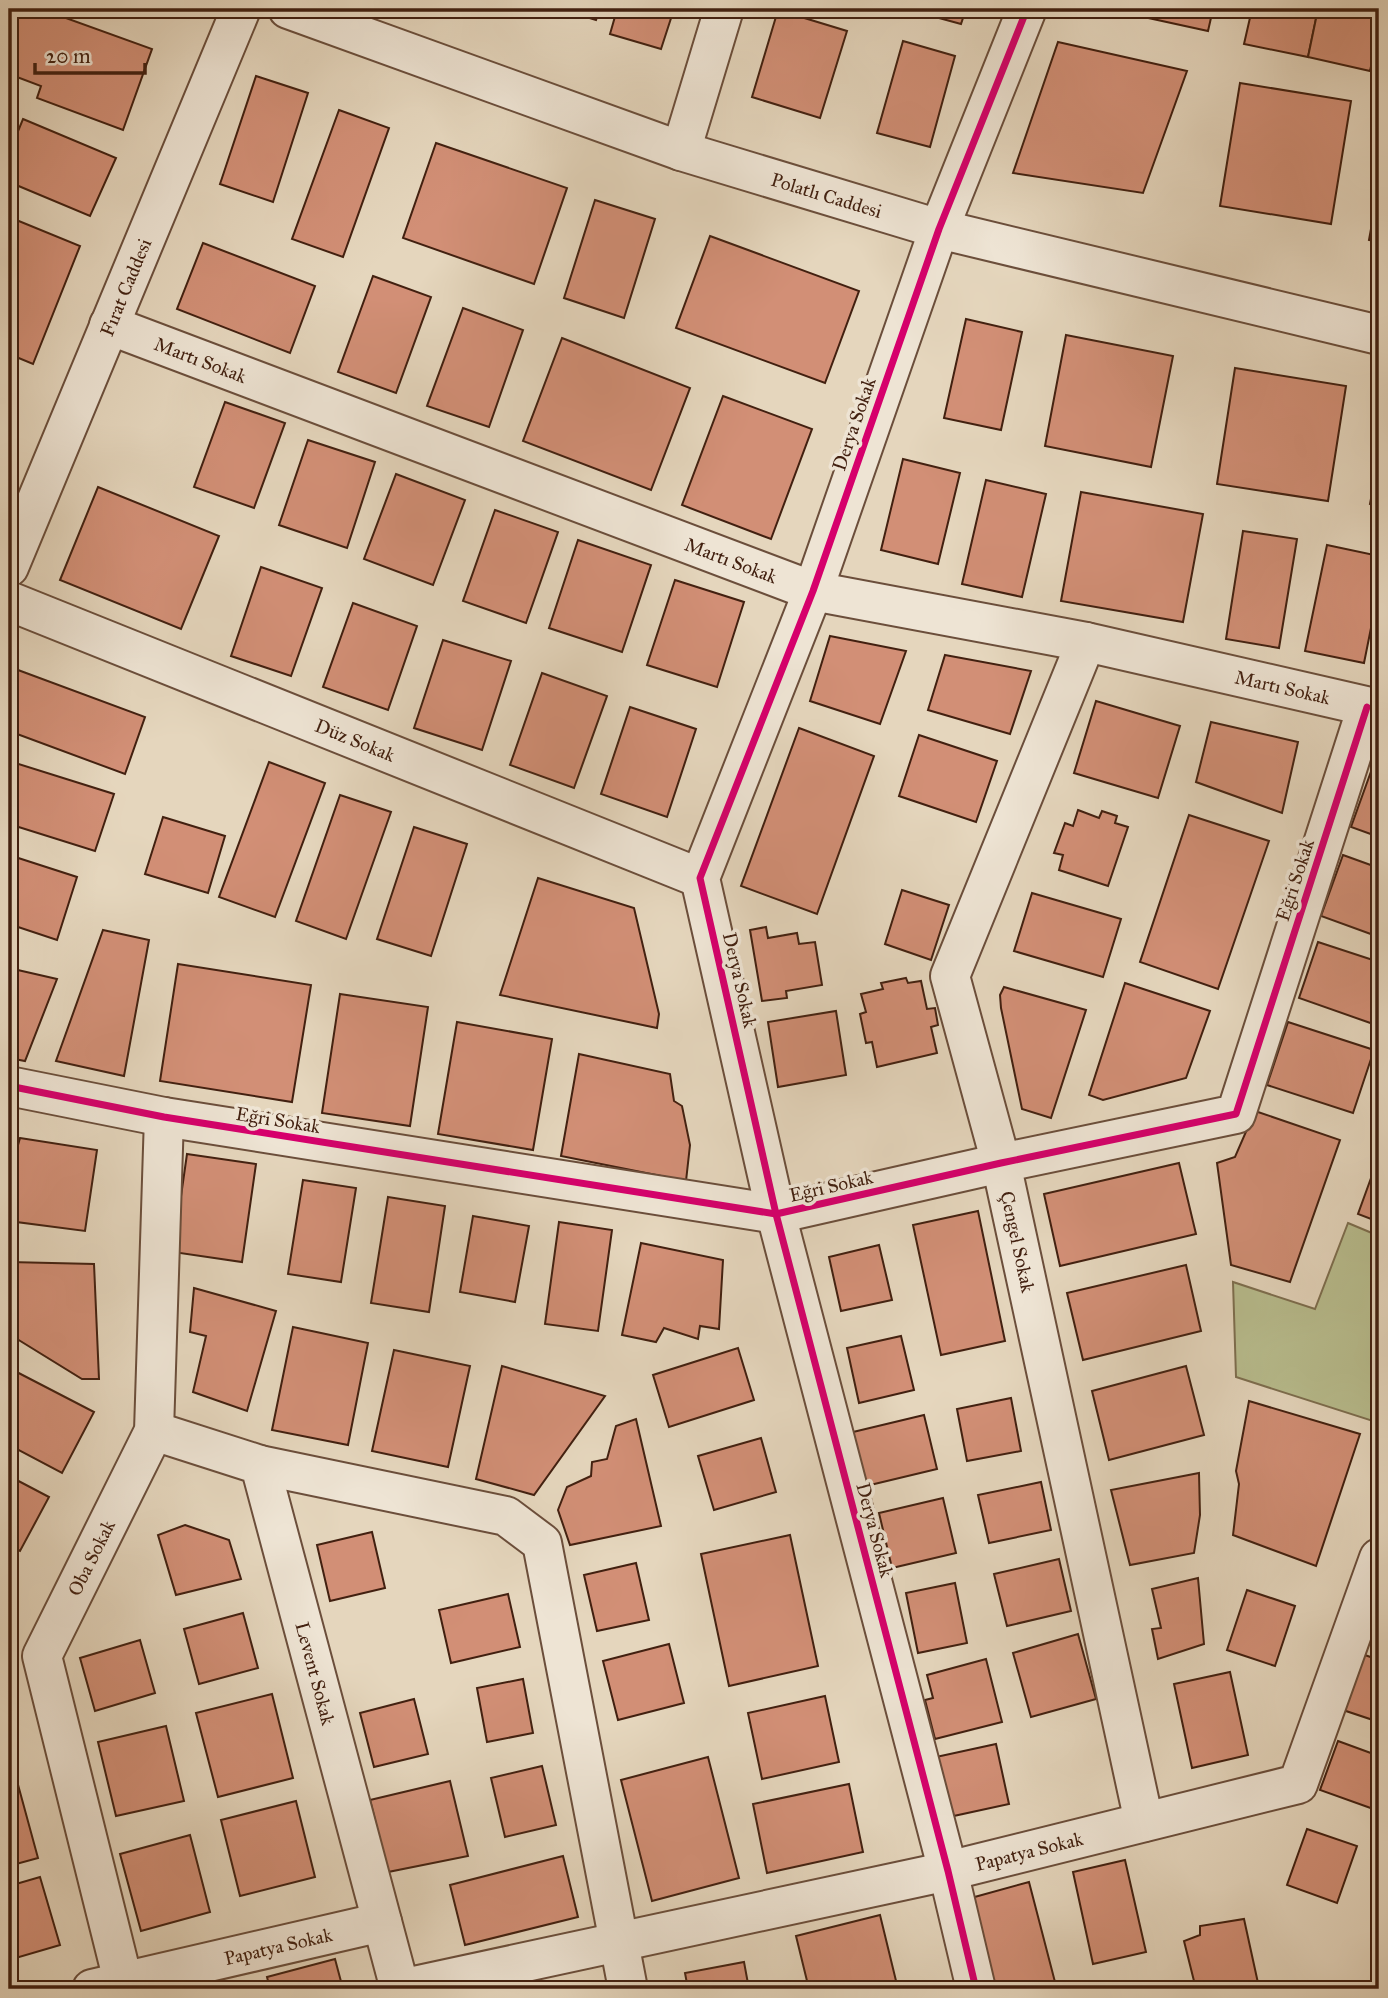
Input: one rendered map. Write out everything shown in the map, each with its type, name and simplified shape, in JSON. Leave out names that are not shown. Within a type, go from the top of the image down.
[{"type":"street","name":"Fırat Caddesi","points":[[9,567],[241,9]]},
{"type":"street","name":"Polatlı Caddesi","points":[[288,9],[681,151],[939,229],[1379,335]]},
{"type":"street","points":[[681,151],[724,9]]},
{"type":"street","name":"Derya Sokak","points":[[976,1989],[948,1871],[776,1214],[700,878],[813,591],[939,229],[1027,9]]},
{"type":"street","name":"Martı Sokak","points":[[109,325],[813,591],[1086,642],[1373,708]]},
{"type":"street","name":"Düz Sokak","points":[[9,601],[700,878]]},
{"type":"street","name":"Çengel Sokak","points":[[1086,642],[950,976],[1001,1163],[1144,1822]]},
{"type":"street","name":"Eğri Sokak","points":[[9,1086],[163,1118],[776,1214],[1236,1114],[1373,708]]},
{"type":"street","name":"Oba Sokak","points":[[114,1987],[42,1656],[154,1431],[163,1118]]},
{"type":"street","points":[[154,1431],[260,1465],[506,1516],[542,1543],[628,1989]]},
{"type":"street","name":"Levent Sokak","points":[[260,1465],[400,1989]]},
{"type":"street","name":"Papatya Sokak","points":[[400,1989],[948,1871],[1298,1784],[1379,1558]]},
{"type":"street","name":"Papatya Sokak","points":[[114,1987],[382,1922]]},
{"type":"green space","points":[[1348,1223],[1379,1236],[1379,1423],[1236,1377],[1233,1282],[1315,1309]]},
{"type":"building","points":[[9,9],[41,9],[152,49],[123,130],[37,98],[41,86],[9,74]]},
{"type":"building","points":[[560,9],[600,9],[596,20]]},
{"type":"building","points":[[605,9],[674,9],[661,49],[610,34],[616,13]]},
{"type":"building","points":[[906,9],[966,9],[961,24]]},
{"type":"building","points":[[1107,9],[1213,9],[1208,31]]},
{"type":"building","points":[[1252,9],[1318,9],[1308,57],[1244,44]]},
{"type":"building","points":[[1318,9],[1379,9],[1379,29],[1370,71],[1308,57]]},
{"type":"building","points":[[778,10],[847,31],[820,118],[752,97]]},
{"type":"building","points":[[903,41],[955,56],[930,147],[877,133]]},
{"type":"building","points":[[1058,42],[1187,71],[1143,193],[1013,173]]},
{"type":"building","points":[[256,76],[308,93],[273,202],[220,184]]},
{"type":"building","points":[[1240,83],[1351,101],[1331,224],[1220,206]]},
{"type":"building","points":[[339,110],[389,128],[343,257],[292,239]]},
{"type":"building","points":[[23,119],[116,158],[90,216],[9,182],[9,153]]},
{"type":"building","points":[[436,143],[567,188],[534,284],[403,238]]},
{"type":"building","points":[[1379,185],[1379,242],[1369,240]]},
{"type":"building","points":[[595,200],[655,219],[624,318],[564,298]]},
{"type":"building","points":[[9,217],[80,246],[33,364],[9,354]]},
{"type":"building","points":[[710,236],[859,291],[825,383],[676,328]]},
{"type":"building","points":[[203,243],[315,286],[290,353],[177,309]]},
{"type":"building","points":[[373,276],[431,297],[396,393],[338,372]]},
{"type":"building","points":[[463,308],[523,330],[489,427],[427,406]]},
{"type":"building","points":[[966,319],[1022,332],[1001,430],[944,418]]},
{"type":"building","points":[[1066,335],[1173,356],[1151,467],[1045,446]]},
{"type":"building","points":[[562,338],[690,388],[651,490],[523,441]]},
{"type":"building","points":[[1235,368],[1346,386],[1328,501],[1217,484]]},
{"type":"building","points":[[9,391],[17,395],[9,415]]},
{"type":"building","points":[[723,396],[812,429],[771,539],[682,505]]},
{"type":"building","points":[[225,402],[285,423],[254,508],[194,487]]},
{"type":"building","points":[[308,440],[375,462],[347,548],[279,525]]},
{"type":"building","points":[[1379,456],[1379,506],[1370,504]]},
{"type":"building","points":[[903,459],[960,473],[938,564],[881,550]]},
{"type":"building","points":[[396,474],[465,500],[433,585],[364,559]]},
{"type":"building","points":[[986,480],[1046,494],[1022,597],[962,584]]},
{"type":"building","points":[[98,487],[219,536],[181,629],[60,580]]},
{"type":"building","points":[[1081,492],[1203,514],[1183,622],[1061,601]]},
{"type":"building","points":[[495,510],[558,532],[526,623],[463,601]]},
{"type":"building","points":[[1243,531],[1297,539],[1279,648],[1226,639]]},
{"type":"building","points":[[578,540],[651,565],[622,652],[549,628]]},
{"type":"building","points":[[1327,545],[1379,556],[1379,588],[1364,663],[1305,651]]},
{"type":"building","points":[[261,567],[322,588],[291,676],[231,656]]},
{"type":"building","points":[[675,580],[744,602],[717,687],[647,665]]},
{"type":"building","points":[[353,603],[417,626],[388,710],[323,687]]},
{"type":"building","points":[[830,636],[906,651],[880,724],[810,701]]},
{"type":"building","points":[[443,640],[511,661],[482,750],[414,728]]},
{"type":"building","points":[[945,655],[1031,671],[1010,734],[928,710]]},
{"type":"building","points":[[18,670],[145,717],[125,774],[9,731],[9,695]]},
{"type":"building","points":[[542,673],[607,696],[574,788],[510,765]]},
{"type":"building","points":[[1096,701],[1180,726],[1158,798],[1074,773]]},
{"type":"building","points":[[630,707],[696,729],[667,817],[601,794]]},
{"type":"building","points":[[1211,722],[1298,742],[1282,813],[1196,782]]},
{"type":"building","points":[[799,728],[874,756],[817,914],[741,886]]},
{"type":"building","points":[[919,735],[997,761],[976,822],[899,796]]},
{"type":"building","points":[[9,761],[114,794],[95,851],[9,824]]},
{"type":"building","points":[[269,762],[325,783],[275,917],[219,897]]},
{"type":"building","points":[[1373,766],[1379,766],[1379,837],[1351,827]]},
{"type":"building","points":[[340,795],[391,812],[346,939],[296,921]]},
{"type":"building","points":[[1078,810],[1099,818],[1102,811],[1117,816],[1115,823],[1128,827],[1108,886],[1059,870],[1063,855],[1054,853],[1065,823],[1073,826]]},
{"type":"building","points":[[1189,815],[1269,841],[1218,989],[1140,962]]},
{"type":"building","points":[[163,817],[225,836],[208,893],[145,874]]},
{"type":"building","points":[[414,827],[467,844],[431,956],[377,939]]},
{"type":"building","points":[[9,855],[77,877],[57,940],[9,924]]},
{"type":"building","points":[[1343,855],[1379,868],[1379,937],[1321,916]]},
{"type":"building","points":[[538,878],[634,908],[659,1014],[657,1028],[500,995]]},
{"type":"building","points":[[902,890],[949,905],[931,960],[885,944]]},
{"type":"building","points":[[1032,893],[1121,919],[1103,977],[1014,951]]},
{"type":"building","points":[[766,927],[768,938],[797,933],[799,944],[815,942],[822,985],[786,991],[787,998],[762,1001],[750,930]]},
{"type":"building","points":[[103,930],[149,940],[124,1076],[56,1061]]},
{"type":"building","points":[[1318,942],[1379,962],[1379,1026],[1299,998]]},
{"type":"building","points":[[178,964],[311,985],[292,1102],[160,1081]]},
{"type":"building","points":[[9,968],[57,979],[25,1061],[9,1058]]},
{"type":"building","points":[[906,978],[908,983],[921,981],[927,1009],[935,1008],[938,1025],[931,1027],[937,1053],[877,1067],[872,1042],[866,1043],[860,1014],[866,1012],[861,994],[883,989],[881,983]]},
{"type":"building","points":[[1125,983],[1210,1011],[1186,1078],[1103,1100],[1089,1095]]},
{"type":"building","points":[[1004,987],[1086,1010],[1051,1118],[1022,1109],[1001,1008],[1000,995]]},
{"type":"building","points":[[340,994],[428,1007],[410,1126],[322,1113]]},
{"type":"building","points":[[836,1011],[846,1075],[778,1087],[768,1022]]},
{"type":"building","points":[[457,1022],[552,1039],[533,1150],[438,1134]]},
{"type":"building","points":[[1288,1022],[1374,1050],[1353,1113],[1267,1085]]},
{"type":"building","points":[[579,1054],[670,1074],[674,1101],[682,1106],[690,1145],[686,1181],[561,1156]]},
{"type":"building","points":[[1255,1111],[1340,1140],[1290,1282],[1231,1265],[1217,1163],[1235,1157]]},
{"type":"building","points":[[20,1138],[97,1150],[85,1231],[9,1221],[9,1177]]},
{"type":"building","points":[[187,1154],[256,1164],[242,1262],[173,1252]]},
{"type":"building","points":[[1379,1156],[1379,1222],[1358,1214]]},
{"type":"building","points":[[1179,1163],[1196,1234],[1060,1266],[1044,1194]]},
{"type":"building","points":[[303,1180],[356,1188],[341,1282],[288,1274]]},
{"type":"building","points":[[388,1197],[445,1206],[429,1312],[371,1303]]},
{"type":"building","points":[[978,1211],[1005,1341],[941,1355],[913,1225]]},
{"type":"building","points":[[473,1216],[529,1226],[515,1302],[460,1292]]},
{"type":"building","points":[[559,1222],[612,1230],[598,1331],[545,1324]]},
{"type":"building","points":[[641,1243],[723,1260],[719,1329],[700,1326],[698,1339],[664,1328],[656,1342],[622,1335]]},
{"type":"building","points":[[879,1245],[892,1300],[841,1311],[829,1257]]},
{"type":"building","points":[[9,1262],[94,1264],[99,1379],[82,1379],[9,1334]]},
{"type":"building","points":[[1186,1265],[1201,1331],[1083,1360],[1067,1293]]},
{"type":"building","points":[[194,1288],[276,1311],[247,1411],[193,1392],[206,1336],[190,1332]]},
{"type":"building","points":[[293,1327],[368,1343],[348,1445],[272,1430]]},
{"type":"building","points":[[901,1336],[914,1390],[859,1403],[847,1348]]},
{"type":"building","points":[[738,1348],[754,1400],[669,1427],[653,1375]]},
{"type":"building","points":[[394,1350],[470,1366],[448,1467],[372,1451]]},
{"type":"building","points":[[502,1366],[605,1396],[534,1495],[476,1479]]},
{"type":"building","points":[[1186,1366],[1204,1435],[1109,1460],[1092,1391]]},
{"type":"building","points":[[9,1368],[94,1412],[62,1473],[9,1445]]},
{"type":"building","points":[[1011,1398],[1021,1451],[967,1461],[957,1409]]},
{"type":"building","points":[[1249,1401],[1360,1434],[1316,1566],[1233,1535],[1239,1484],[1236,1471]]},
{"type":"building","points":[[924,1415],[937,1469],[866,1486],[853,1432]]},
{"type":"building","points":[[636,1419],[661,1526],[570,1545],[558,1510],[567,1487],[591,1476],[592,1462],[607,1459],[616,1426]]},
{"type":"building","points":[[761,1438],[776,1492],[714,1510],[698,1456]]},
{"type":"building","points":[[1199,1473],[1200,1515],[1194,1553],[1130,1565],[1111,1490]]},
{"type":"building","points":[[9,1476],[49,1497],[20,1551],[9,1545]]},
{"type":"building","points":[[1041,1482],[1051,1530],[989,1543],[978,1495]]},
{"type":"building","points":[[943,1498],[956,1553],[892,1568],[879,1513]]},
{"type":"building","points":[[185,1525],[229,1540],[241,1579],[176,1595],[158,1535]]},
{"type":"building","points":[[372,1532],[385,1588],[330,1601],[317,1545]]},
{"type":"building","points":[[790,1535],[818,1666],[729,1686],[701,1554]]},
{"type":"building","points":[[1059,1559],[1071,1611],[1007,1626],[994,1574]]},
{"type":"building","points":[[636,1563],[649,1620],[597,1631],[584,1575]]},
{"type":"building","points":[[9,1575],[15,1578],[9,1592]]},
{"type":"building","points":[[1198,1578],[1204,1644],[1158,1659],[1152,1629],[1161,1628],[1152,1589]]},
{"type":"building","points":[[955,1583],[967,1643],[918,1653],[906,1593]]},
{"type":"building","points":[[1247,1590],[1295,1606],[1275,1666],[1227,1650]]},
{"type":"building","points":[[508,1594],[520,1647],[451,1663],[439,1610]]},
{"type":"building","points":[[243,1613],[258,1668],[199,1684],[184,1629]]},
{"type":"building","points":[[1078,1634],[1096,1699],[1031,1717],[1013,1653]]},
{"type":"building","points":[[140,1640],[155,1693],[95,1711],[80,1658]]},
{"type":"building","points":[[669,1644],[684,1703],[618,1720],[603,1661]]},
{"type":"building","points":[[1362,1654],[1379,1660],[1379,1722],[1343,1710]]},
{"type":"building","points":[[986,1659],[1002,1722],[935,1739],[925,1700],[933,1698],[927,1675]]},
{"type":"building","points":[[1230,1672],[1248,1755],[1192,1768],[1174,1684]]},
{"type":"building","points":[[523,1679],[533,1733],[487,1742],[477,1688]]},
{"type":"building","points":[[272,1694],[293,1778],[218,1797],[196,1713]]},
{"type":"building","points":[[825,1696],[839,1762],[762,1779],[748,1713]]},
{"type":"building","points":[[414,1699],[428,1754],[374,1767],[360,1713]]},
{"type":"building","points":[[166,1726],[184,1801],[116,1816],[98,1742]]},
{"type":"building","points":[[1338,1741],[1379,1756],[1379,1811],[1320,1790]]},
{"type":"building","points":[[996,1744],[1009,1804],[949,1817],[936,1757]]},
{"type":"building","points":[[708,1757],[739,1878],[652,1901],[621,1780]]},
{"type":"building","points":[[542,1766],[556,1825],[505,1837],[491,1778]]},
{"type":"building","points":[[14,1770],[38,1858],[9,1866],[9,1772]]},
{"type":"building","points":[[450,1781],[468,1856],[388,1872],[370,1800]]},
{"type":"building","points":[[849,1784],[863,1852],[767,1873],[753,1804]]},
{"type":"building","points":[[296,1801],[315,1877],[240,1896],[221,1820]]},
{"type":"building","points":[[1307,1829],[1357,1846],[1337,1903],[1287,1885]]},
{"type":"building","points":[[190,1835],[210,1912],[141,1931],[120,1854]]},
{"type":"building","points":[[563,1856],[578,1917],[465,1945],[450,1885]]},
{"type":"building","points":[[1125,1860],[1146,1952],[1093,1964],[1073,1872]]},
{"type":"building","points":[[40,1877],[60,1945],[9,1960],[9,1886]]},
{"type":"building","points":[[1029,1882],[1055,1982],[1029,1989],[995,1989],[971,1898]]},
{"type":"building","points":[[880,1915],[898,1989],[809,1989],[796,1936]]},
{"type":"building","points":[[1244,1919],[1258,1983],[1226,1989],[1196,1989],[1184,1941],[1200,1935],[1200,1926]]},
{"type":"building","points":[[335,1959],[343,1989],[270,1989],[267,1977]]},
{"type":"building","points":[[744,1962],[749,1989],[688,1989],[685,1973]]},
{"type":"cycle path","points":[[976,1989],[948,1871],[776,1214],[700,878],[813,591],[939,229],[1027,9]]},
{"type":"cycle path","points":[[9,1086],[164,1117],[776,1214],[1236,1114],[1367,707]]}]
